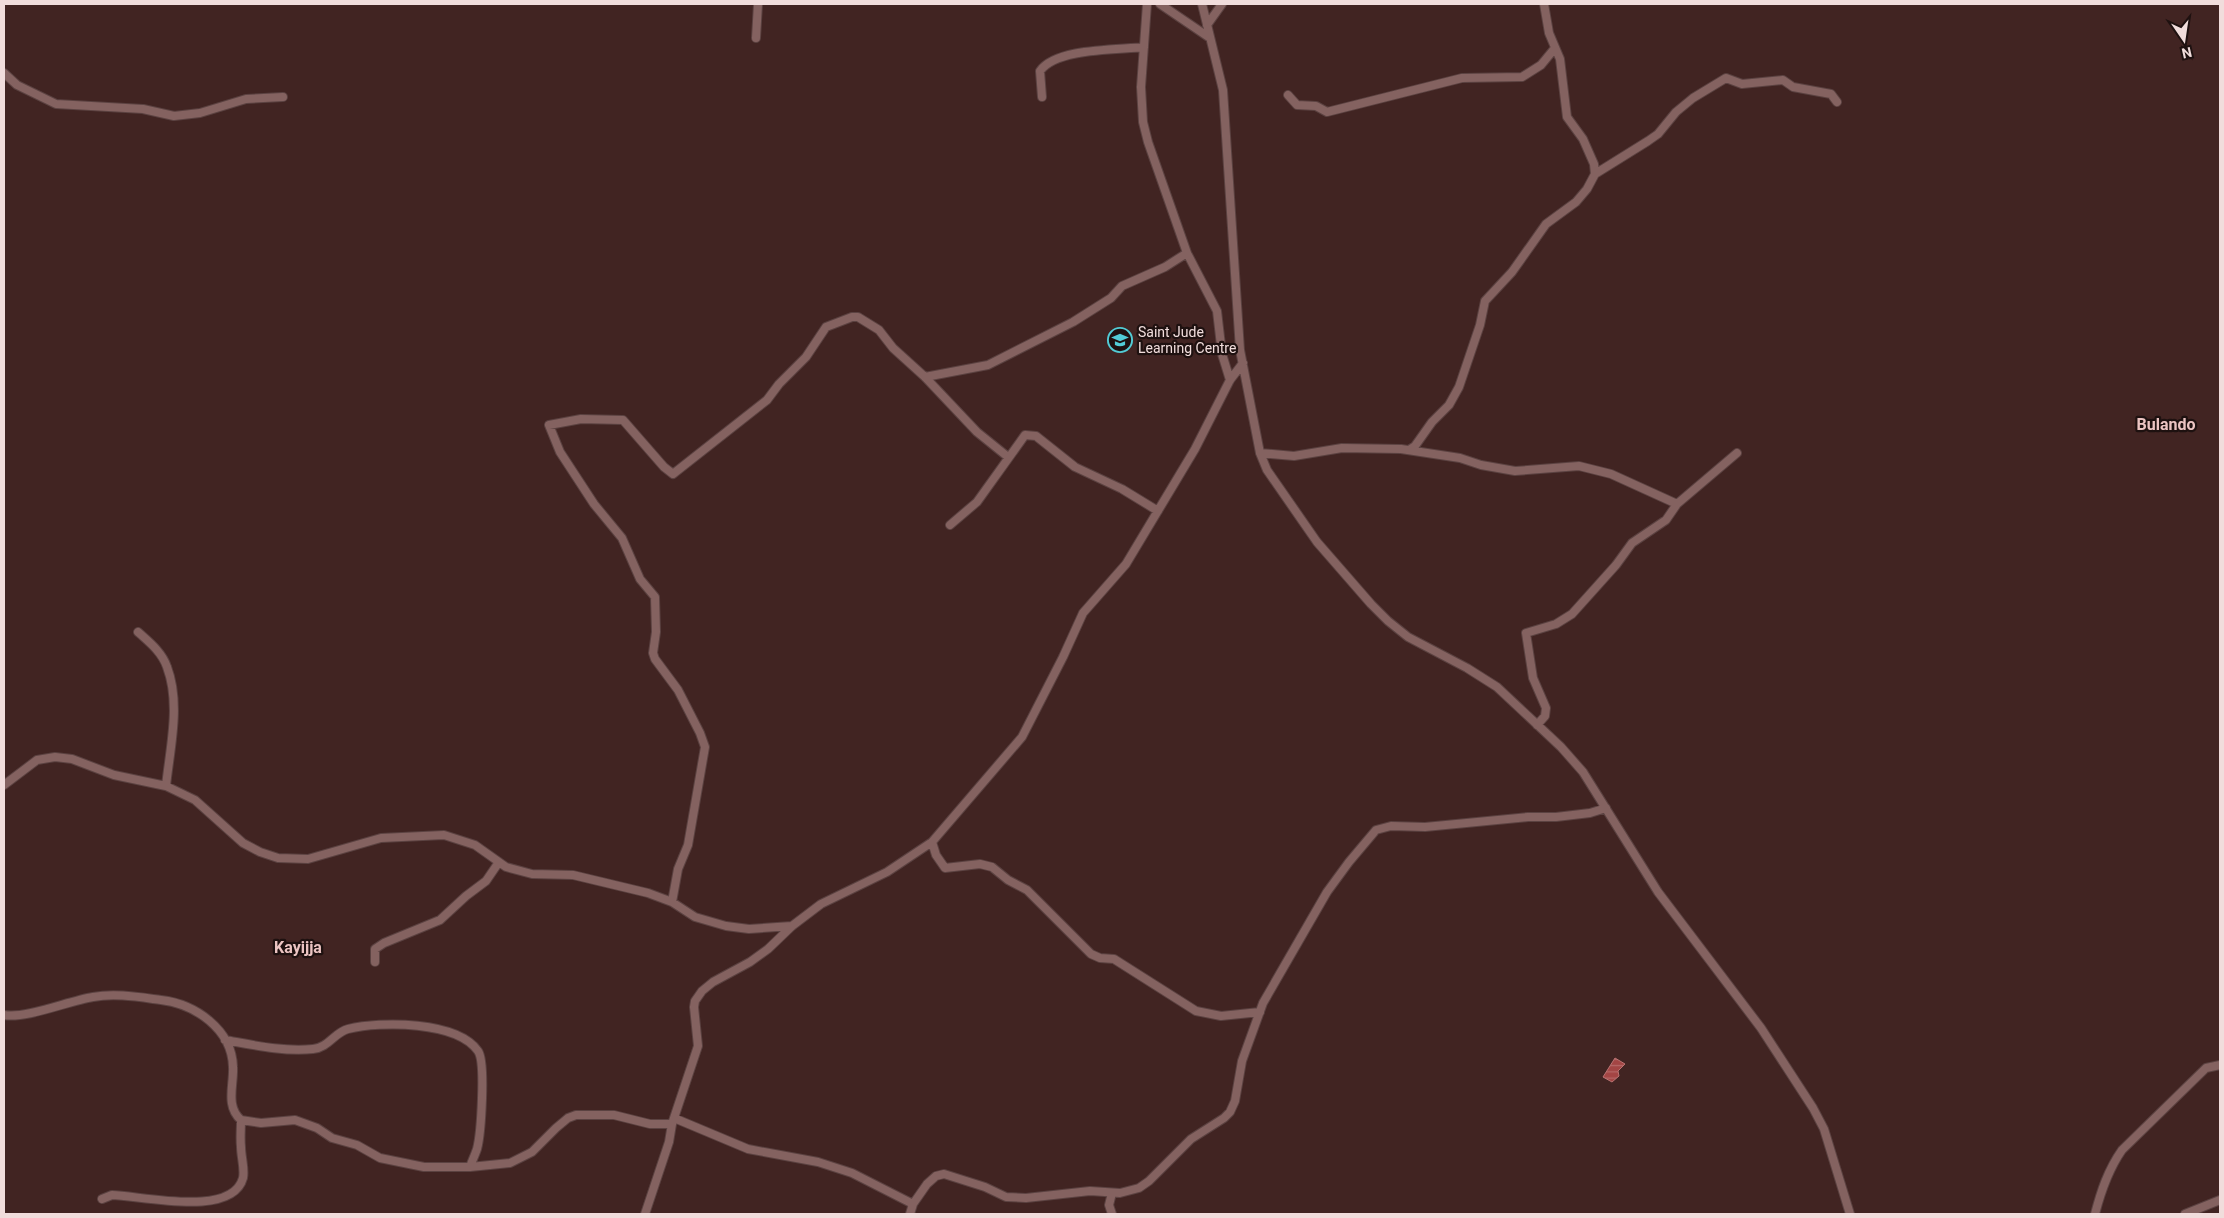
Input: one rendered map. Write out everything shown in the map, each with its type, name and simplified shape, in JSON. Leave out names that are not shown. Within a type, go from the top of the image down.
[{"type":"street","points":[[756,38],[758,4]]},
{"type":"street","points":[[1147,4],[1141,87],[1145,128],[1156,165],[1188,253],[1217,311],[1222,354],[1230,380]]},
{"type":"street","points":[[1160,4],[1210,38]]},
{"type":"street","points":[[1202,4],[1223,90],[1243,363],[1260,454],[1275,485],[1317,542],[1371,604],[1408,637],[1466,668],[1496,687],[1583,772],[1658,892],[1761,1028],[1813,1108],[1824,1129],[1850,1214]]},
{"type":"street","points":[[1206,25],[1222,4]]},
{"type":"street","points":[[1544,4],[1549,33],[1560,59],[1567,117],[1583,139],[1594,164],[1595,174]]},
{"type":"street","points":[[1042,97],[1040,71],[1044,65],[1053,60],[1100,49],[1144,47]]},
{"type":"street","points":[[1288,95],[1297,105],[1316,106],[1328,112],[1462,78],[1522,77],[1541,64],[1556,48]]},
{"type":"street","points":[[4,73],[17,85],[56,104],[143,109],[174,116],[200,113],[246,99],[283,97]]},
{"type":"street","points":[[1409,450],[1415,446],[1432,422],[1448,405],[1459,387],[1480,325],[1485,301],[1512,272],[1546,224],[1576,202],[1587,189],[1595,174],[1658,134],[1676,112],[1693,98],[1726,78],[1742,84],[1783,80],[1793,87],[1831,94],[1837,102]]},
{"type":"street","points":[[925,377],[988,365],[1074,322],[1111,298],[1122,286],[1165,267],[1188,253]]},
{"type":"street","points":[[672,902],[678,869],[688,845],[700,786],[705,747],[678,690],[655,659],[653,653],[656,632],[655,597],[640,579],[622,538],[594,504],[560,452],[550,425],[581,419],[623,420],[664,467],[673,474],[767,400],[779,384],[806,357],[826,327],[852,317],[858,317],[879,330],[893,348],[925,377],[977,432],[1008,457]]},
{"type":"street","points":[[645,1214],[698,1046],[695,1001],[702,991],[713,982],[750,962],[768,949],[792,926],[821,904],[888,872],[932,842],[1022,737],[1083,613],[1126,564],[1194,448],[1230,380],[1243,363]]},
{"type":"street","points":[[950,525],[977,502],[1025,436],[1036,436],[1076,467],[1122,489],[1158,511]]},
{"type":"street","points":[[1260,454],[1294,456],[1342,448],[1409,450],[1460,458],[1480,465],[1515,470],[1579,466],[1611,474],[1677,504]]},
{"type":"street","points":[[1537,725],[1545,716],[1546,708],[1533,678],[1528,657],[1526,633],[1556,624],[1572,614],[1632,543],[1666,520],[1677,504],[1737,453]]},
{"type":"street","points":[[138,632],[156,648],[167,666],[172,685],[174,715],[166,786]]},
{"type":"street","points":[[4,785],[37,760],[55,757],[72,759],[114,775],[166,786],[195,800],[243,843],[260,852],[278,858],[308,859],[381,838],[444,835],[475,845],[506,867],[532,874],[573,875],[648,893],[672,902],[695,917],[726,926],[749,928],[792,926]]},
{"type":"street","points":[[910,1214],[913,1204],[927,1184],[936,1176],[944,1174],[985,1187],[1006,1197],[1026,1198],[1090,1190],[1112,1193],[1139,1188],[1191,1139],[1224,1118],[1230,1112],[1235,1102],[1239,1071],[1263,1003],[1327,892],[1376,830],[1391,826],[1425,827],[1528,817],[1556,817],[1590,813],[1606,808]]},
{"type":"street","points":[[932,842],[936,855],[946,868],[980,864],[992,867],[1008,880],[1027,890],[1091,954],[1100,958],[1114,959],[1196,1011],[1221,1016],[1260,1012]]},
{"type":"street","points":[[375,962],[375,949],[384,943],[440,920],[486,881],[498,862]]},
{"type":"street","points":[[4,1015],[19,1016],[92,997],[121,995],[167,1001],[196,1011],[215,1024],[226,1040],[234,1068],[231,1078],[232,1108],[241,1120],[240,1146],[243,1176],[239,1188],[232,1195],[224,1199],[193,1202],[117,1195],[102,1198]]},
{"type":"street","points":[[226,1040],[263,1047],[312,1050],[326,1044],[346,1029],[373,1025],[416,1026],[450,1031],[477,1050],[482,1057],[483,1071],[477,1148],[470,1167]]},
{"type":"street","points":[[2095,1214],[2102,1188],[2113,1163],[2122,1150],[2206,1068],[2220,1065]]},
{"type":"street","points":[[241,1120],[261,1123],[295,1120],[317,1128],[332,1138],[356,1145],[380,1158],[424,1167],[470,1167],[510,1163],[532,1152],[562,1123],[576,1115],[614,1115],[650,1124],[673,1121],[748,1149],[818,1162],[852,1173],[913,1204]]},
{"type":"street","points":[[1112,1193],[1109,1206],[1112,1214]]},
{"type":"street","points":[[2185,1214],[2220,1200]]},
{"type":"shaded area","points":[[1615,1058],[1625,1064],[1618,1071],[1619,1076],[1612,1082],[1603,1077]]},
{"type":"place","name":"Saint Jude Learning Centre","points":[[1120,340]]},
{"type":"district","name":"Bulando","points":[[2166,424]]},
{"type":"district","name":"Kayijja","points":[[298,947]]}]
